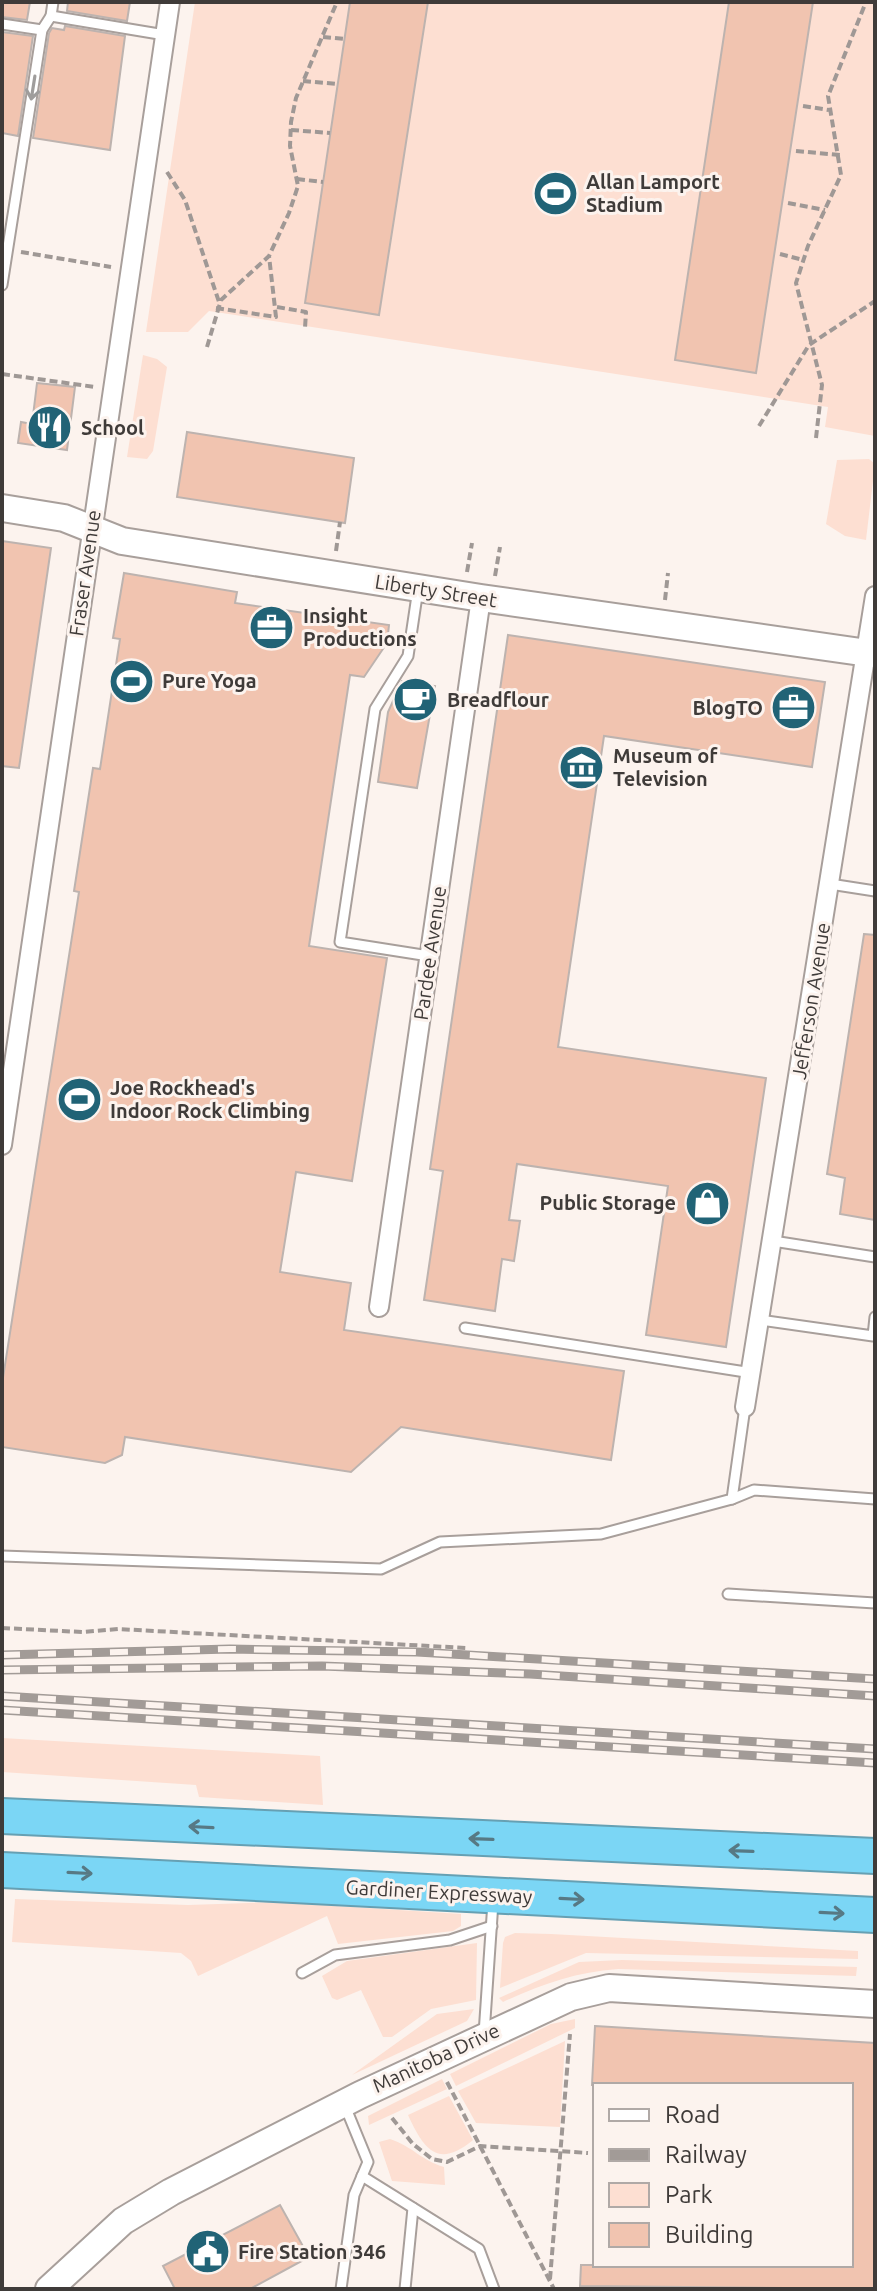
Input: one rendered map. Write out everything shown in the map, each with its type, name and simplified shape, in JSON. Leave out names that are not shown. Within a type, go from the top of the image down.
[{"type":"highway","points":[[2,1816],[875,1856]]},
{"type":"highway","name":"Gardiner Expressway","points":[[2,1870],[875,1915]]},
{"type":"street","name":"Fraser Avenue","points":[[2,1145],[170,2]]},
{"type":"street","name":"Liberty Street","points":[[2,508],[64,518],[122,541],[418,588],[488,588],[870,654]]},
{"type":"street","name":"Pardee Avenue","points":[[379,1307],[429,956],[488,588]]},
{"type":"street","name":"Jefferson Avenue","points":[[745,1407],[870,654],[875,596]]},
{"type":"street","name":"Manitoba Drive","points":[[65,2284],[123,2221],[171,2192],[343,2103],[483,2035],[571,1997],[609,1988],[875,2004]]},
{"type":"lane","points":[[2,285],[42,30],[51,16],[53,2]]},
{"type":"lane","points":[[51,16],[165,35]]},
{"type":"lane","points":[[2,24],[42,30]]},
{"type":"lane","points":[[418,588],[408,656],[375,709],[340,942],[429,956]]},
{"type":"lane","points":[[830,884],[875,891]]},
{"type":"lane","points":[[773,1241],[875,1257]]},
{"type":"lane","points":[[760,1320],[873,1336],[875,1317]]},
{"type":"lane","points":[[465,1328],[752,1373]]},
{"type":"lane","points":[[732,1499],[745,1407]]},
{"type":"lane","points":[[2,1556],[381,1569],[440,1542],[601,1534],[732,1499],[754,1490],[875,1499]]},
{"type":"lane","points":[[728,1594],[875,1603]]},
{"type":"lane","points":[[483,2035],[493,1902]]},
{"type":"lane","points":[[302,1973],[335,1955],[450,1940],[492,1926]]},
{"type":"lane","points":[[341,2289],[354,2195],[368,2162],[343,2103]]},
{"type":"lane","points":[[362,2176],[479,2249],[494,2289]]},
{"type":"lane","points":[[405,2289],[413,2208]]},
{"type":"path","points":[[207,347],[219,302],[229,288],[269,256],[289,213],[297,179],[291,130],[303,81],[337,2]]},
{"type":"path","points":[[816,438],[822,385],[809,345],[796,283],[841,175],[840,155],[829,110],[831,84],[866,2]]},
{"type":"path","points":[[323,37],[345,39]]},
{"type":"path","points":[[303,81],[338,84]]},
{"type":"path","points":[[803,106],[829,110]]},
{"type":"path","points":[[291,130],[330,133]]},
{"type":"path","points":[[796,151],[840,155]]},
{"type":"path","points":[[167,172],[185,200],[219,302]]},
{"type":"path","points":[[297,179],[323,182]]},
{"type":"path","points":[[788,203],[825,210]]},
{"type":"path","points":[[7,250],[130,269]]},
{"type":"path","points":[[780,254],[803,260]]},
{"type":"path","points":[[216,308],[276,317],[269,256]]},
{"type":"path","points":[[759,426],[809,345],[875,301]]},
{"type":"path","points":[[277,307],[306,312],[305,328]]},
{"type":"path","points":[[2,374],[112,390]]},
{"type":"path","points":[[336,554],[340,522]]},
{"type":"path","points":[[467,574],[472,543]]},
{"type":"path","points":[[488,588],[500,547]]},
{"type":"path","points":[[665,602],[668,573]]},
{"type":"path","points":[[2,1628],[82,1632],[128,1629],[466,1648]]},
{"type":"path","points":[[550,2281],[558,2151],[570,2034]]},
{"type":"path","points":[[435,2059],[554,2289]]},
{"type":"path","points":[[392,2118],[413,2144],[432,2159],[447,2162],[480,2146],[588,2153]]},
{"type":"green space","name":"Allan Lamport Stadium","points":[[195,2],[875,2],[875,436],[825,427],[828,407],[209,311],[188,332],[146,332]]},
{"type":"green space","points":[[143,355],[157,359],[167,367],[153,451],[147,459],[127,457]]},
{"type":"green space","points":[[869,459],[875,464],[866,540],[845,536],[826,524],[837,460]]},
{"type":"green space","points":[[2,1738],[320,1756],[323,1805],[199,1797],[196,1785],[2,1772]]},
{"type":"green space","points":[[15,1899],[188,1905],[275,1902],[461,1914],[461,1926],[453,1931],[338,1944],[327,1916],[198,1976],[191,1961],[181,1953],[12,1942]]},
{"type":"green space","points":[[515,1933],[858,1951],[858,1959],[586,1953],[500,1988],[503,1943],[505,1937]]},
{"type":"green space","points":[[477,1943],[476,2000],[431,2009],[392,2037],[383,2037],[361,1990],[337,2000],[332,1998],[322,1976],[347,1961]]},
{"type":"green space","points":[[622,1960],[857,1967],[856,1976],[618,1969],[559,1980],[503,2002],[499,1998],[579,1962]]},
{"type":"green space","points":[[474,2009],[467,2021],[352,2075],[437,2014]]},
{"type":"green space","points":[[575,2019],[575,2028],[456,2086],[450,2074],[551,2024]]},
{"type":"green space","points":[[565,2041],[560,2127],[476,2123],[458,2091]]},
{"type":"green space","points":[[442,2079],[447,2089],[369,2125],[368,2116]]},
{"type":"green space","points":[[449,2096],[473,2140],[461,2149],[441,2154],[426,2146],[408,2115]]},
{"type":"green space","points":[[390,2139],[444,2167],[445,2185],[392,2181],[379,2142]]},
{"type":"building","points":[[2,2],[30,2],[27,20],[2,17]]},
{"type":"building","points":[[68,2],[130,2],[127,21],[67,11]]},
{"type":"building","points":[[350,2],[428,2],[379,315],[305,303]]},
{"type":"building","points":[[729,2],[813,2],[756,373],[675,360]]},
{"type":"building","points":[[65,26],[125,36],[110,150],[33,138],[49,33],[52,28],[64,30]]},
{"type":"building","points":[[2,32],[33,36],[18,136],[2,133]]},
{"type":"building","points":[[37,383],[75,387],[67,450],[18,443],[21,422],[32,424]]},
{"type":"building","points":[[187,432],[354,458],[345,523],[177,497]]},
{"type":"building","points":[[2,541],[51,548],[19,768],[2,766]]},
{"type":"building","points":[[124,573],[237,592],[235,603],[389,625],[387,643],[364,677],[350,675],[309,946],[387,958],[352,1181],[296,1172],[280,1272],[351,1283],[344,1330],[624,1371],[611,1460],[401,1427],[351,1472],[125,1437],[122,1455],[105,1463],[2,1447],[2,1384],[79,892],[74,891],[93,768],[100,769],[120,639],[113,638]]},
{"type":"building","points":[[508,635],[825,682],[812,767],[604,736],[558,1047],[766,1078],[726,1347],[646,1335],[668,1186],[517,1164],[509,1220],[520,1221],[514,1261],[502,1259],[495,1311],[424,1300],[443,1171],[430,1169]]},
{"type":"building","points":[[402,681],[435,686],[417,788],[378,782],[388,712]]},
{"type":"building","points":[[864,934],[875,935],[875,1220],[840,1214],[845,1178],[827,1174]]},
{"type":"building","points":[[595,2026],[875,2043],[875,2289],[580,2286],[581,2265],[853,2267],[853,2083],[592,2085]]},
{"type":"building","points":[[280,2205],[309,2257],[250,2289],[175,2289],[163,2266]]},
{"type":"railway","points":[[2,1655],[230,1649],[417,1652],[875,1679]]},
{"type":"railway","points":[[2,1670],[322,1666],[530,1674],[875,1696]]},
{"type":"railway","points":[[2,1696],[875,1749]]},
{"type":"railway","points":[[2,1710],[875,1763]]},
{"type":"place","name":"Allan Lamport Stadium","points":[[555,193]]},
{"type":"place","name":"School","points":[[50,428]]},
{"type":"place","name":"Insight Productions","points":[[272,627]]},
{"type":"place","name":"Pure Yoga","points":[[131,681]]},
{"type":"place","name":"Breadflour","points":[[416,700]]},
{"type":"place","name":"BlogTO","points":[[794,708]]},
{"type":"place","name":"Museum of Television","points":[[582,768]]},
{"type":"place","name":"Joe Rockhead's Indoor Rock Climbing","points":[[79,1100]]},
{"type":"place","name":"Public Storage","points":[[707,1203]]},
{"type":"place","name":"Fire Station 346","points":[[207,2252]]}]
